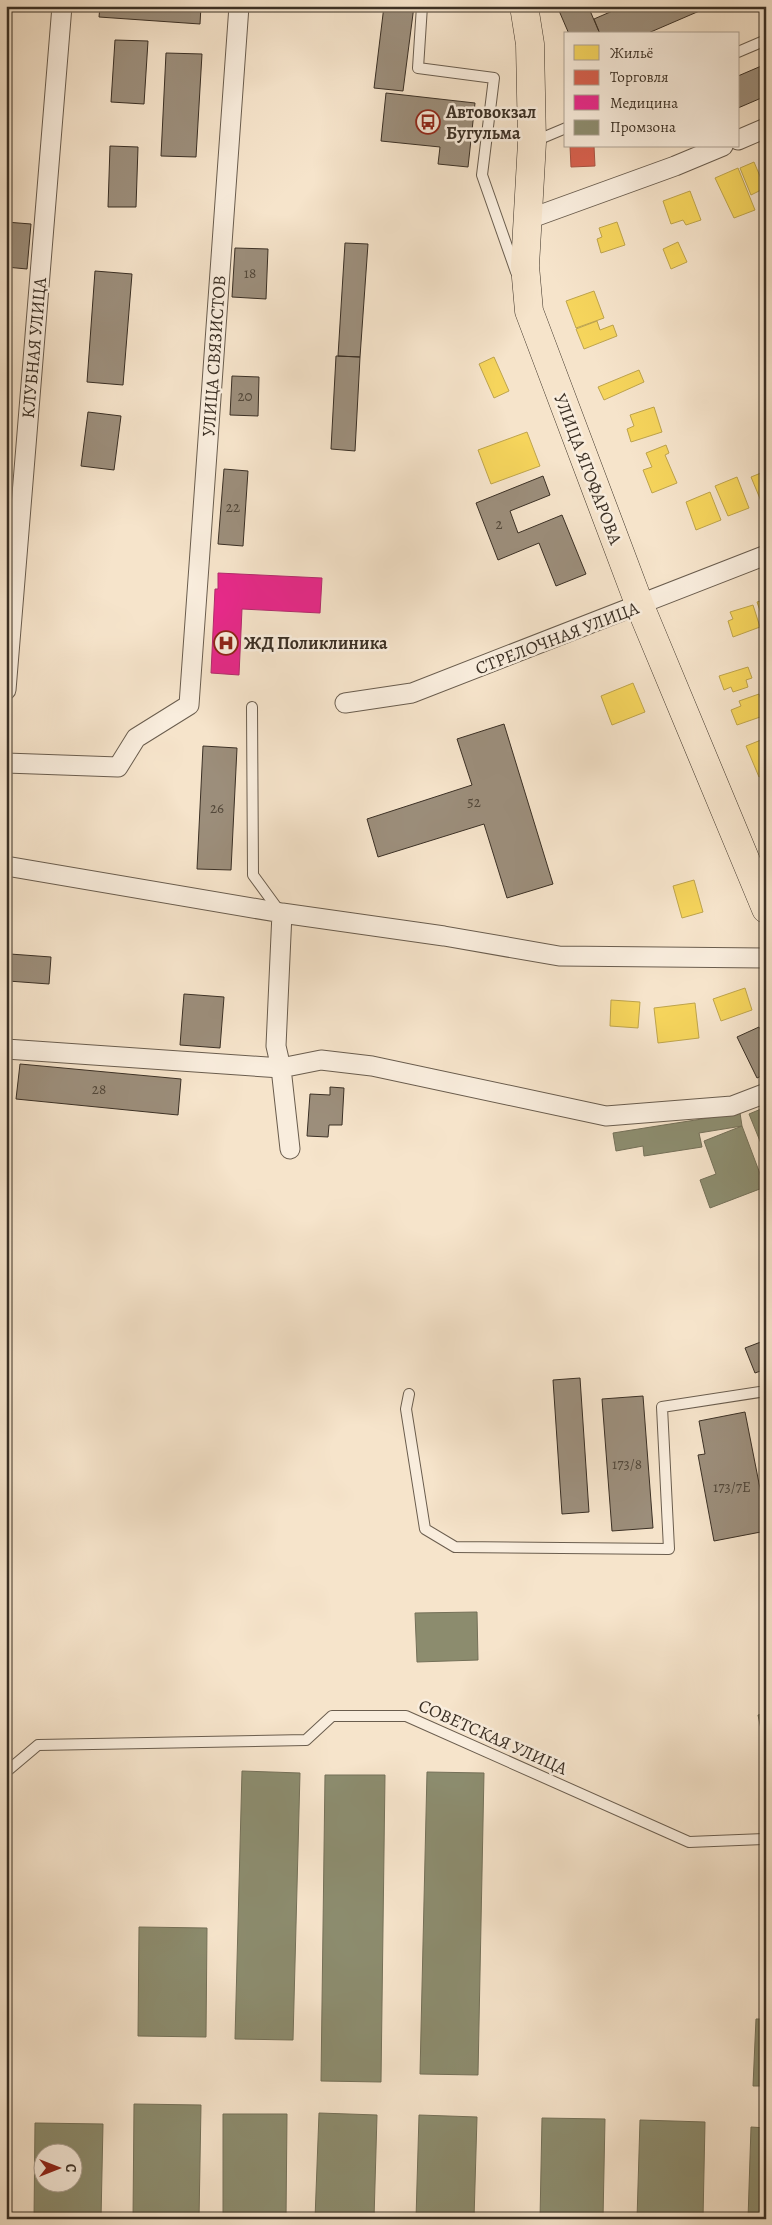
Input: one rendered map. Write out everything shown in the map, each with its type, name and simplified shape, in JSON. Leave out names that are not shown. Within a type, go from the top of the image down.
[{"type":"main road","name":"УЛИЦА ЯГОФАРОВА","points":[[524,6],[530,44],[532,142],[526,220],[525,266],[529,311],[640,606],[766,909]]},
{"type":"street","name":"КЛУБНАЯ УЛИЦА","points":[[6,690],[62,6]]},
{"type":"street","name":"УЛИЦА СВЯЗИСТОВ","points":[[6,763],[118,767],[136,738],[189,705],[239,6]]},
{"type":"street","points":[[740,139],[766,128]]},
{"type":"street","points":[[526,220],[676,166],[718,148]]},
{"type":"street","name":"СТРЕЛОЧНАЯ УЛИЦА","points":[[345,703],[412,694],[766,556]]},
{"type":"street","points":[[6,866],[282,913],[444,936],[559,956],[766,958]]},
{"type":"street","points":[[282,913],[276,1046],[281,1068],[290,1150]]},
{"type":"street","points":[[6,1049],[281,1068],[321,1060],[372,1066],[606,1116],[732,1106],[766,1092]]},
{"type":"lane","points":[[422,6],[418,68],[494,78],[482,175],[529,311]]},
{"type":"lane","points":[[740,51],[766,40]]},
{"type":"lane","points":[[532,142],[564,129]]},
{"type":"lane","points":[[252,707],[253,875],[282,913]]},
{"type":"lane","points":[[409,1394],[406,1409],[425,1529],[455,1547],[669,1549],[662,1406],[766,1391]]},
{"type":"lane","name":"СОВЕТСКАЯ УЛИЦА","points":[[6,1772],[38,1745],[306,1740],[332,1716],[406,1716],[689,1842],[766,1839]]},
{"type":"building: Жильё","points":[[754,162],[765,188],[751,195],[740,168]]},
{"type":"building: Жильё","points":[[738,168],[755,210],[734,218],[715,178]]},
{"type":"building: Жильё","points":[[690,191],[701,220],[686,225],[683,220],[671,224],[663,201]]},
{"type":"building: Жильё","points":[[617,222],[625,245],[601,253],[597,239],[602,237],[599,228]]},
{"type":"building: Жильё","points":[[678,242],[687,262],[671,269],[663,249]]},
{"type":"building: Жильё","points":[[594,291],[604,318],[576,328],[566,301]]},
{"type":"building: Жильё","points":[[597,321],[600,330],[613,325],[617,336],[584,349],[576,329]]},
{"type":"building: Жильё","points":[[494,357],[509,391],[494,398],[479,364]]},
{"type":"building: Жильё","points":[[639,370],[644,382],[604,400],[598,387]]},
{"type":"building: Жильё","points":[[654,407],[662,432],[631,442],[627,429],[634,426],[630,415]]},
{"type":"building: Жильё","points":[[527,432],[540,466],[491,484],[478,450]]},
{"type":"building: Жильё","points":[[666,445],[669,453],[665,455],[677,483],[652,493],[643,470],[652,467],[646,453]]},
{"type":"building: Жильё","points":[[766,471],[766,499],[761,501],[751,477]]},
{"type":"building: Жильё","points":[[737,477],[749,508],[728,516],[715,486]]},
{"type":"building: Жильё","points":[[710,492],[721,520],[696,530],[686,502]]},
{"type":"building: Жильё","points":[[766,599],[766,624],[765,625],[757,602]]},
{"type":"building: Жильё","points":[[753,605],[760,627],[733,637],[728,621],[733,619],[730,612]]},
{"type":"building: Жильё","points":[[748,667],[752,678],[746,680],[748,687],[733,692],[731,687],[724,690],[719,676]]},
{"type":"building: Жильё","points":[[633,683],[645,712],[612,725],[601,696]]},
{"type":"building: Жильё","points":[[759,694],[766,715],[737,725],[731,710],[741,706],[739,701]]},
{"type":"building: Жильё","points":[[766,738],[766,774],[759,777],[746,746]]},
{"type":"building: Жильё","points":[[694,880],[703,912],[682,918],[673,886]]},
{"type":"building: Жильё","points":[[745,988],[752,1010],[721,1021],[713,999]]},
{"type":"building: Жильё","points":[[611,1000],[640,1002],[638,1028],[610,1026]]},
{"type":"building: Жильё","points":[[695,1003],[699,1038],[658,1043],[654,1008]]},
{"type":"building: Торговля","points":[[570,148],[594,148],[595,166],[571,167]]},
{"type":"building: Медицина","name":"ЖД Поликлиника","points":[[218,573],[322,578],[320,613],[242,609],[239,675],[211,673],[215,589],[218,589]]},
{"type":"building: Промзона","points":[[766,1107],[766,1156],[749,1114]]},
{"type":"building: Промзона","points":[[740,1113],[742,1126],[699,1133],[702,1147],[644,1156],[643,1146],[616,1151],[613,1133]]},
{"type":"building: Промзона","points":[[742,1126],[765,1187],[710,1208],[700,1180],[716,1174],[704,1141]]},
{"type":"building: Промзона","points":[[477,1612],[478,1660],[417,1662],[415,1613]]},
{"type":"building: Промзона","points":[[766,1713],[766,1753],[758,1715]]},
{"type":"building: Промзона","points":[[242,1771],[300,1773],[293,2040],[235,2039]]},
{"type":"building: Промзона","points":[[427,1772],[484,1773],[478,2075],[420,2074]]},
{"type":"building: Промзона","points":[[325,1775],[385,1775],[381,2082],[321,2081]]},
{"type":"building: Промзона","points":[[139,1927],[207,1928],[206,2037],[138,2036]]},
{"type":"building: Промзона","points":[[756,2019],[766,2019],[766,2086],[753,2086]]},
{"type":"building: Промзона","points":[[134,2104],[201,2105],[199,2219],[133,2219]]},
{"type":"building: Промзона","points":[[319,2113],[377,2115],[374,2219],[315,2219]]},
{"type":"building: Промзона","points":[[223,2114],[287,2114],[286,2219],[223,2219]]},
{"type":"building: Промзона","points":[[419,2115],[477,2117],[474,2219],[416,2219]]},
{"type":"building: Промзона","points":[[542,2118],[605,2119],[603,2219],[540,2219]]},
{"type":"building: Промзона","points":[[640,2120],[705,2122],[703,2219],[637,2219]]},
{"type":"building: Промзона","points":[[35,2123],[103,2124],[101,2219],[34,2219],[34,2192],[82,2192],[82,2142],[35,2142]]},
{"type":"building: Промзона","points":[[751,2127],[766,2128],[766,2219],[748,2219]]},
{"type":"building: Прочее","points":[[100,6],[201,6],[200,24],[99,17]]},
{"type":"building: Прочее","points":[[384,6],[414,6],[403,91],[374,88]]},
{"type":"building: Прочее","points":[[557,6],[588,6],[599,32],[568,32]]},
{"type":"building: Прочее","points":[[624,6],[711,6],[651,32],[599,32],[594,19]]},
{"type":"building: Прочее","points":[[115,40],[148,41],[144,104],[111,102]]},
{"type":"building: Прочее","points":[[166,53],[202,54],[196,157],[161,156]]},
{"type":"building: Прочее","points":[[766,64],[766,96],[740,107],[740,75]]},
{"type":"building: Прочее","name":"Автовокзал Бугульма","points":[[386,93],[475,103],[468,167],[438,164],[440,147],[381,141]]},
{"type":"building: Прочее","points":[[110,146],[138,147],[136,207],[108,207]]},
{"type":"building: Прочее","points":[[6,222],[31,224],[27,269],[6,267]]},
{"type":"building: Прочее","points":[[345,243],[368,244],[360,357],[338,356]]},
{"type":"building: Прочее","points":[[235,248],[268,249],[266,299],[232,297]]},
{"type":"building: Прочее","points":[[95,271],[132,274],[123,385],[87,382]]},
{"type":"building: Прочее","points":[[336,356],[360,357],[355,451],[331,449]]},
{"type":"building: Прочее","points":[[232,376],[259,377],[258,416],[230,415]]},
{"type":"building: Прочее","points":[[88,412],[121,416],[114,470],[81,466]]},
{"type":"building: Прочее","points":[[224,469],[248,471],[243,546],[218,544]]},
{"type":"building: Прочее","points":[[543,476],[550,495],[510,511],[518,533],[562,515],[586,574],[556,586],[539,543],[498,560],[476,503]]},
{"type":"building: Прочее","points":[[504,724],[553,884],[507,898],[484,824],[378,857],[367,819],[472,785],[457,739]]},
{"type":"building: Прочее","points":[[203,746],[237,748],[231,870],[197,869]]},
{"type":"building: Прочее","points":[[10,954],[51,957],[49,984],[8,981]]},
{"type":"building: Прочее","points":[[184,994],[224,997],[220,1048],[180,1045]]},
{"type":"building: Прочее","points":[[759,1027],[766,1041],[766,1074],[757,1078],[737,1037]]},
{"type":"building: Прочее","points":[[20,1064],[181,1079],[178,1115],[16,1099]]},
{"type":"building: Прочее","points":[[330,1087],[344,1088],[342,1125],[329,1125],[328,1137],[307,1136],[310,1094],[330,1095]]},
{"type":"building: Прочее","points":[[766,1340],[766,1369],[755,1373],[745,1348]]},
{"type":"building: Прочее","points":[[580,1378],[589,1512],[562,1514],[553,1380]]},
{"type":"building: Прочее","points":[[643,1396],[653,1528],[612,1531],[602,1399]]},
{"type":"building: Прочее","points":[[745,1412],[766,1519],[766,1531],[714,1541],[698,1455],[705,1454],[699,1421]]},
{"type":"place","name":"Автовокзал Бугульма","points":[[428,122]]},
{"type":"place","name":"ЖД Поликлиника","points":[[226,643]]}]
